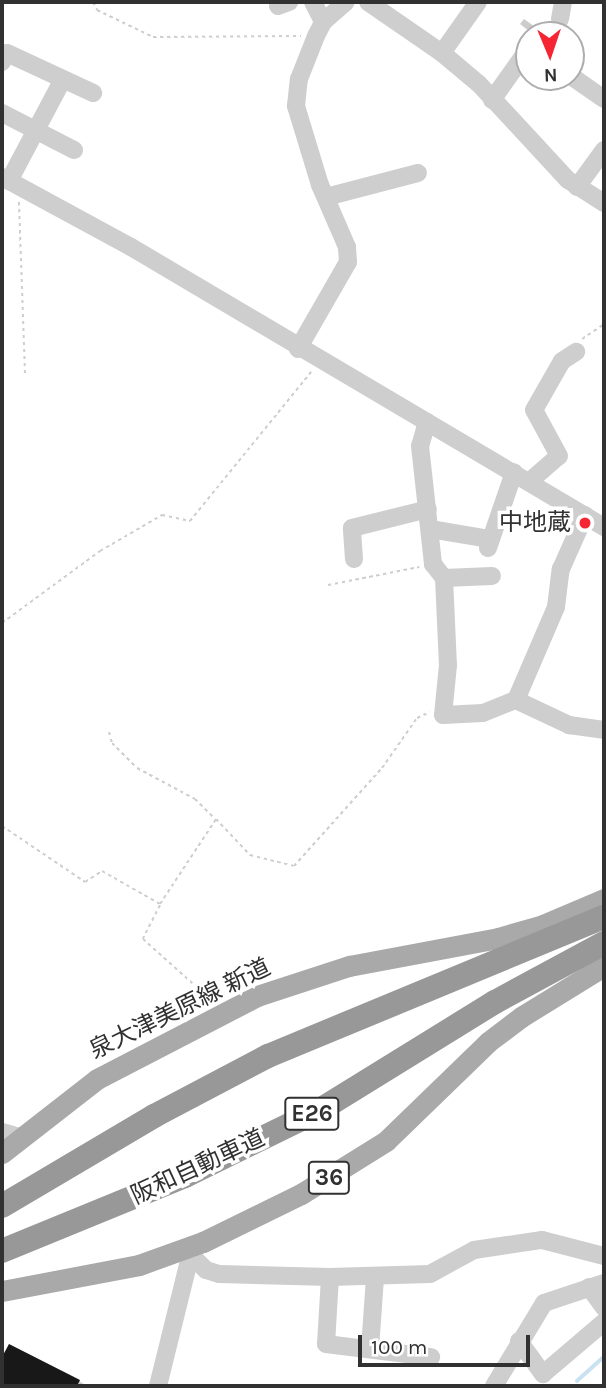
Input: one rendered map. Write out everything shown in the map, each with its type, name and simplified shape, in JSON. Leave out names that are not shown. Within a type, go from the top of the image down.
[{"type":"highway","points":[[2,1206],[154,1116],[268,1056],[604,917]]},
{"type":"highway","name":"阪和自動車道","points":[[2,1251],[185,1176],[320,1110],[495,1002],[604,943]]},
{"type":"main road","name":"泉大津美原線 新道","points":[[2,1153],[10,1134],[97,1079],[219,1014],[310,977],[390,956],[498,938],[543,925],[604,899]]},
{"type":"main road","name":"36","points":[[2,1291],[116,1270],[188,1253],[343,1171],[417,1114],[488,1042],[571,983],[604,966]]},
{"type":"street","points":[[313,2],[320,29]]},
{"type":"street","points":[[298,349],[348,262],[347,247],[326,197],[296,106],[299,79],[320,29],[346,2]]},
{"type":"street","points":[[368,2],[442,53],[579,189],[604,203]]},
{"type":"street","points":[[442,53],[478,2]]},
{"type":"street","points":[[2,62],[6,53],[93,93]]},
{"type":"street","points":[[492,100],[515,68]]},
{"type":"street","points":[[63,79],[11,181],[320,362],[427,422],[598,520],[561,569],[556,607],[516,700],[483,713],[443,715],[448,665],[439,571],[430,529],[420,446],[427,422]]},
{"type":"street","points":[[585,86],[604,99]]},
{"type":"street","points":[[2,113],[74,149]]},
{"type":"street","points":[[579,189],[604,150]]},
{"type":"street","points":[[326,197],[418,173]]},
{"type":"street","points":[[430,529],[489,543],[522,477],[559,456],[534,410],[562,361],[576,352]]},
{"type":"street","points":[[354,559],[352,527],[428,509]]},
{"type":"street","points":[[439,571],[492,576]]},
{"type":"street","points":[[516,700],[569,725],[604,730]]},
{"type":"street","points":[[158,1386],[188,1253],[219,1274],[375,1278],[430,1274],[474,1250],[542,1240],[604,1256]]},
{"type":"street","points":[[330,1277],[326,1344],[431,1357]]},
{"type":"street","points":[[370,1349],[375,1278]]},
{"type":"street","points":[[494,1386],[544,1303],[596,1285],[604,1308]]},
{"type":"street","points":[[519,1341],[543,1374],[604,1322]]},
{"type":"path","points":[[93,2],[97,10],[153,37],[320,29]]},
{"type":"path","points":[[11,181],[18,210],[25,376]]},
{"type":"path","points":[[2,624],[100,551],[162,514],[190,521],[320,362]]},
{"type":"path","points":[[328,585],[439,571]]},
{"type":"path","points":[[108,732],[112,743],[137,768],[195,799],[250,855],[294,866],[382,768],[417,718],[428,712],[443,715]]},
{"type":"path","points":[[216,820],[160,904],[144,939],[207,994],[219,1014]]},
{"type":"path","points":[[2,826],[85,882],[102,871],[160,904]]},
{"type":"building","points":[[9,1344],[80,1380],[77,1386],[2,1386],[2,1357]]},
{"type":"waterway","points":[[577,1381],[604,1357]]},
{"type":"place","name":"中地蔵","points":[[585,523]]}]
